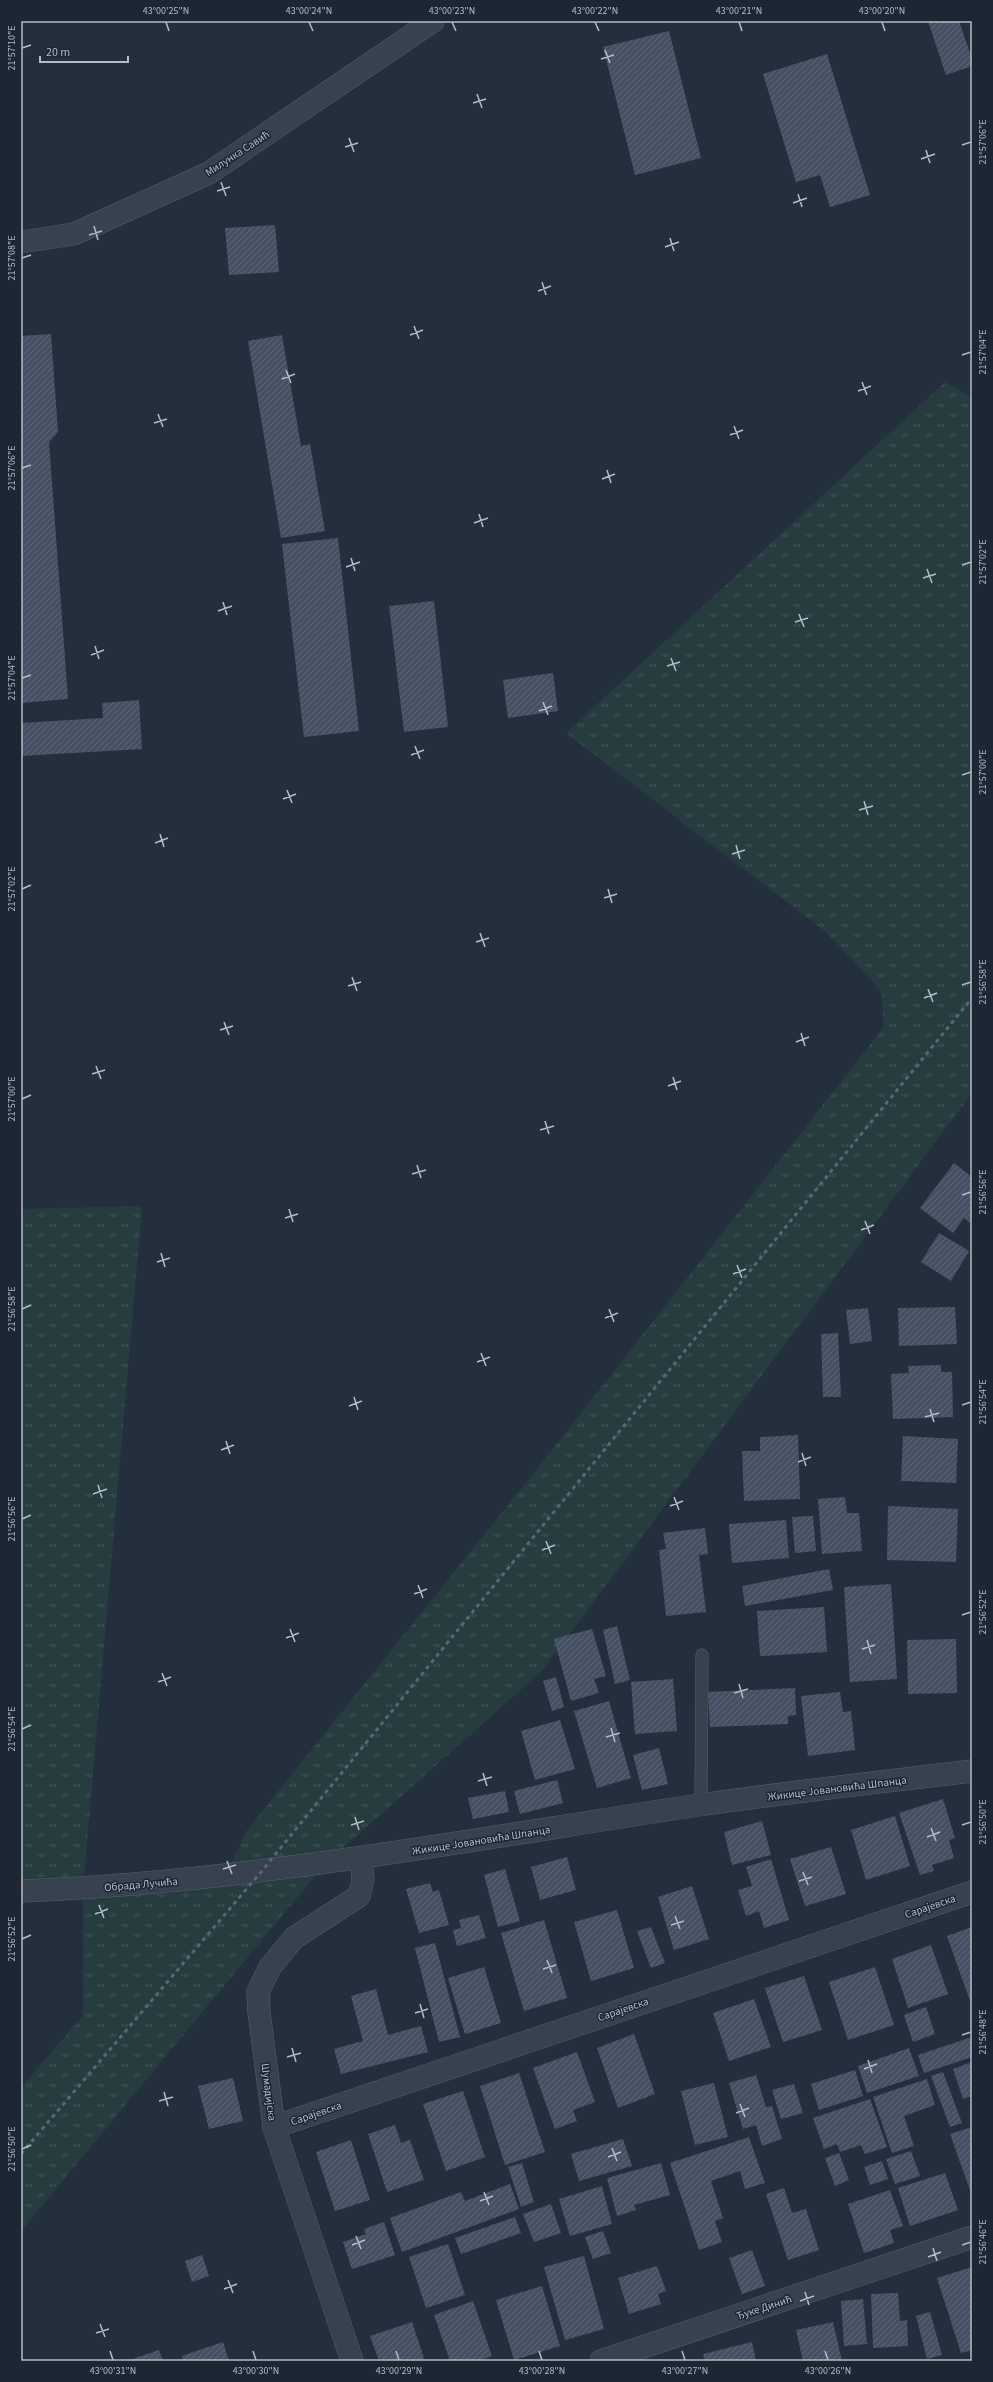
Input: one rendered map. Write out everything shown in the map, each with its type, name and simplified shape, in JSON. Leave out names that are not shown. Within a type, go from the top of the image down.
[{"type":"street","name":"Милунка Савић","points":[[21,242],[74,234],[209,173],[433,21]]},
{"type":"street","name":"Жикице Јовановића Шпанца","points":[[261,1872],[361,1859],[701,1805],[972,1771]]},
{"type":"street","name":"Шумадијска","points":[[352,2361],[274,2127],[258,1992],[270,1967],[294,1938],[358,1896],[363,1880],[361,1859]]},
{"type":"street","name":"Обрада Лучића","points":[[21,1891],[83,1889],[261,1872]]},
{"type":"street","name":"Сарајевска","points":[[274,2127],[972,1892]]},
{"type":"street","name":"Ђуке Динић","points":[[601,2361],[972,2237]]},
{"type":"lane","points":[[701,1805],[702,1655]]},
{"type":"green space","points":[[945,382],[972,397],[972,1093],[542,1671],[325,1864],[21,2231],[21,2087],[83,2016],[83,1889],[226,1876],[247,1830],[545,1459],[884,1027],[881,991],[827,933],[566,733]]},
{"type":"green space","points":[[142,1206],[83,1889],[21,1891],[21,1209]]},
{"type":"building","points":[[928,21],[959,21],[972,59],[972,66],[946,75]]},
{"type":"building","points":[[669,31],[701,158],[635,175],[603,47]]},
{"type":"building","points":[[827,54],[870,195],[830,207],[820,175],[796,182],[763,74]]},
{"type":"building","points":[[275,225],[279,272],[229,275],[225,228]]},
{"type":"building","points":[[51,334],[58,432],[49,442],[68,699],[21,703],[21,336]]},
{"type":"building","points":[[282,335],[301,446],[310,444],[325,531],[281,538],[248,341]]},
{"type":"building","points":[[338,538],[359,731],[304,737],[282,544]]},
{"type":"building","points":[[434,601],[448,727],[404,732],[389,606]]},
{"type":"building","points":[[553,673],[558,711],[508,718],[503,680]]},
{"type":"building","points":[[139,700],[142,749],[21,756],[21,723],[103,718],[102,703]]},
{"type":"building","points":[[954,1163],[972,1177],[972,1224],[964,1218],[953,1233],[920,1208]]},
{"type":"building","points":[[939,1233],[969,1251],[951,1281],[921,1262]]},
{"type":"building","points":[[955,1307],[957,1344],[899,1346],[898,1308]]},
{"type":"building","points":[[868,1308],[872,1341],[850,1344],[846,1310]]},
{"type":"building","points":[[838,1333],[841,1397],[823,1397],[821,1334]]},
{"type":"building","points":[[941,1365],[941,1372],[952,1372],[953,1417],[893,1419],[891,1374],[909,1373],[908,1366]]},
{"type":"building","points":[[798,1435],[800,1499],[744,1501],[742,1451],[760,1451],[760,1437]]},
{"type":"building","points":[[903,1436],[958,1439],[956,1483],[901,1481]]},
{"type":"building","points":[[845,1497],[847,1513],[859,1513],[862,1551],[822,1554],[818,1499]]},
{"type":"building","points":[[888,1506],[958,1509],[956,1562],[887,1560]]},
{"type":"building","points":[[813,1516],[816,1551],[795,1553],[792,1517]]},
{"type":"building","points":[[786,1520],[789,1558],[732,1563],[729,1524]]},
{"type":"building","points":[[705,1528],[708,1554],[699,1555],[706,1612],[666,1616],[659,1550],[666,1549],[663,1533]]},
{"type":"building","points":[[829,1569],[833,1590],[745,1606],[742,1586]]},
{"type":"building","points":[[891,1584],[897,1679],[850,1682],[844,1587]]},
{"type":"building","points":[[824,1607],[827,1652],[760,1656],[757,1611]]},
{"type":"building","points":[[617,1626],[630,1680],[615,1684],[603,1630]]},
{"type":"building","points":[[592,1629],[606,1676],[594,1679],[599,1693],[571,1701],[554,1639]]},
{"type":"building","points":[[956,1639],[957,1693],[908,1694],[907,1640]]},
{"type":"building","points":[[556,1677],[564,1707],[552,1711],[543,1681]]},
{"type":"building","points":[[673,1679],[677,1731],[635,1734],[631,1682]]},
{"type":"building","points":[[795,1688],[796,1715],[788,1716],[788,1724],[710,1727],[708,1692]]},
{"type":"building","points":[[840,1692],[843,1712],[851,1711],[855,1750],[808,1756],[801,1696]]},
{"type":"building","points":[[609,1701],[631,1778],[597,1788],[574,1711]]},
{"type":"building","points":[[560,1720],[575,1769],[535,1780],[521,1731]]},
{"type":"building","points":[[659,1748],[668,1784],[642,1790],[633,1755]]},
{"type":"building","points":[[557,1780],[563,1803],[520,1814],[514,1791]]},
{"type":"building","points":[[505,1791],[509,1812],[473,1819],[468,1798]]},
{"type":"building","points":[[943,1799],[955,1838],[949,1840],[954,1858],[932,1865],[934,1871],[920,1875],[899,1813]]},
{"type":"building","points":[[895,1816],[910,1866],[866,1880],[851,1830]]},
{"type":"building","points":[[762,1821],[771,1855],[732,1865],[724,1832]]},
{"type":"building","points":[[831,1847],[846,1894],[805,1906],[790,1859]]},
{"type":"building","points":[[567,1857],[576,1890],[540,1900],[531,1867]]},
{"type":"building","points":[[771,1859],[789,1920],[764,1928],[759,1911],[746,1916],[738,1890],[752,1886],[746,1867]]},
{"type":"building","points":[[505,1869],[520,1921],[498,1927],[484,1875]]},
{"type":"building","points":[[430,1883],[433,1892],[439,1890],[449,1925],[419,1933],[406,1889]]},
{"type":"building","points":[[692,1886],[709,1939],[674,1950],[658,1897]]},
{"type":"building","points":[[617,1910],[634,1968],[591,1981],[574,1922]]},
{"type":"building","points":[[479,1915],[486,1938],[457,1946],[453,1930],[461,1928],[459,1920]]},
{"type":"building","points":[[544,1920],[567,1998],[524,2011],[501,1933]]},
{"type":"building","points":[[651,1927],[665,1963],[651,1968],[637,1931]]},
{"type":"building","points":[[972,1927],[972,2000],[970,2001],[947,1936]]},
{"type":"building","points":[[435,1943],[460,2037],[439,2042],[415,1948]]},
{"type":"building","points":[[931,1945],[948,1994],[908,2008],[892,1959]]},
{"type":"building","points":[[484,1967],[501,2023],[465,2034],[448,1978]]},
{"type":"building","points":[[875,1967],[894,2025],[848,2040],[829,1982]]},
{"type":"building","points":[[804,1976],[822,2030],[783,2042],[765,1988]]},
{"type":"building","points":[[376,1989],[388,2035],[421,2026],[428,2052],[341,2074],[334,2049],[363,2041],[351,1996]]},
{"type":"building","points":[[754,1999],[771,2047],[729,2061],[713,2013]]},
{"type":"building","points":[[926,2007],[935,2034],[913,2042],[904,2015]]},
{"type":"building","points":[[634,2034],[655,2094],[618,2108],[597,2048]]},
{"type":"building","points":[[972,2037],[972,2057],[924,2073],[918,2055]]},
{"type":"building","points":[[909,2048],[919,2076],[867,2093],[858,2066]]},
{"type":"building","points":[[577,2052],[595,2102],[573,2110],[577,2121],[555,2129],[533,2068]]},
{"type":"building","points":[[972,2062],[972,2096],[963,2099],[953,2069]]},
{"type":"building","points":[[855,2070],[863,2096],[819,2110],[811,2084]]},
{"type":"building","points":[[943,2072],[962,2123],[950,2127],[931,2076]]},
{"type":"building","points":[[519,2073],[545,2152],[505,2165],[480,2086]]},
{"type":"building","points":[[756,2075],[766,2107],[772,2106],[782,2139],[762,2146],[756,2125],[743,2129],[729,2083]]},
{"type":"building","points":[[233,2078],[243,2121],[209,2129],[198,2086]]},
{"type":"building","points":[[927,2079],[935,2105],[904,2116],[914,2146],[892,2153],[873,2097]]},
{"type":"building","points":[[714,2083],[728,2137],[695,2145],[681,2091]]},
{"type":"building","points":[[794,2084],[803,2113],[781,2119],[772,2090]]},
{"type":"building","points":[[463,2091],[485,2157],[446,2171],[423,2104]]},
{"type":"building","points":[[870,2099],[887,2147],[865,2154],[861,2145],[840,2152],[837,2144],[824,2149],[813,2118]]},
{"type":"building","points":[[395,2125],[401,2143],[410,2140],[424,2180],[387,2192],[368,2134]]},
{"type":"building","points":[[972,2127],[972,2196],[950,2134]]},
{"type":"building","points":[[749,2137],[765,2183],[745,2189],[740,2171],[711,2181],[723,2218],[715,2221],[722,2242],[699,2250],[670,2163]]},
{"type":"building","points":[[623,2139],[632,2166],[579,2181],[571,2154]]},
{"type":"building","points":[[351,2140],[370,2200],[335,2211],[316,2152]]},
{"type":"building","points":[[911,2151],[920,2176],[895,2184],[886,2159]]},
{"type":"building","points":[[839,2153],[849,2180],[835,2186],[825,2158]]},
{"type":"building","points":[[882,2161],[888,2179],[870,2185],[864,2167]]},
{"type":"building","points":[[522,2163],[534,2202],[521,2207],[508,2167]]},
{"type":"building","points":[[661,2163],[670,2195],[634,2205],[636,2210],[617,2216],[607,2178]]},
{"type":"building","points":[[945,2173],[958,2210],[910,2226],[898,2188]]},
{"type":"building","points":[[510,2184],[519,2209],[402,2252],[390,2218],[461,2192],[465,2201]]},
{"type":"building","points":[[602,2186],[612,2224],[570,2236],[559,2199]]},
{"type":"building","points":[[784,2188],[792,2213],[806,2209],[819,2250],[788,2260],[766,2194]]},
{"type":"building","points":[[890,2190],[903,2226],[890,2230],[894,2243],[864,2253],[848,2204]]},
{"type":"building","points":[[551,2204],[561,2233],[534,2242],[523,2214]]},
{"type":"building","points":[[515,2217],[521,2233],[461,2254],[455,2238]]},
{"type":"building","points":[[384,2222],[395,2255],[352,2269],[343,2242],[366,2234],[364,2229]]},
{"type":"building","points":[[603,2231],[611,2253],[593,2259],[585,2237]]},
{"type":"building","points":[[448,2244],[465,2295],[426,2308],[409,2257]]},
{"type":"building","points":[[752,2250],[765,2286],[742,2294],[729,2258]]},
{"type":"building","points":[[202,2255],[209,2276],[192,2282],[185,2261]]},
{"type":"building","points":[[584,2256],[604,2329],[565,2340],[544,2267]]},
{"type":"building","points":[[657,2266],[666,2291],[658,2294],[661,2304],[629,2314],[618,2278]]},
{"type":"building","points":[[972,2267],[972,2350],[961,2353],[937,2278]]},
{"type":"building","points":[[542,2286],[560,2346],[514,2360],[496,2300]]},
{"type":"building","points":[[898,2293],[900,2321],[907,2320],[908,2346],[873,2348],[871,2294]]},
{"type":"building","points":[[863,2299],[867,2344],[844,2346],[841,2301]]},
{"type":"building","points":[[473,2301],[492,2356],[478,2361],[450,2361],[434,2315]]},
{"type":"building","points":[[930,2312],[942,2355],[927,2359],[916,2316]]},
{"type":"building","points":[[412,2322],[425,2361],[379,2361],[370,2336]]},
{"type":"building","points":[[833,2322],[842,2361],[803,2361],[796,2330]]},
{"type":"building","points":[[223,2342],[229,2361],[183,2361],[182,2356]]},
{"type":"building","points":[[752,2342],[756,2361],[705,2361],[703,2354]]},
{"type":"building","points":[[159,2350],[163,2361],[127,2361]]},
{"type":"railway","points":[[21,2154],[261,1872],[972,998]]}]
